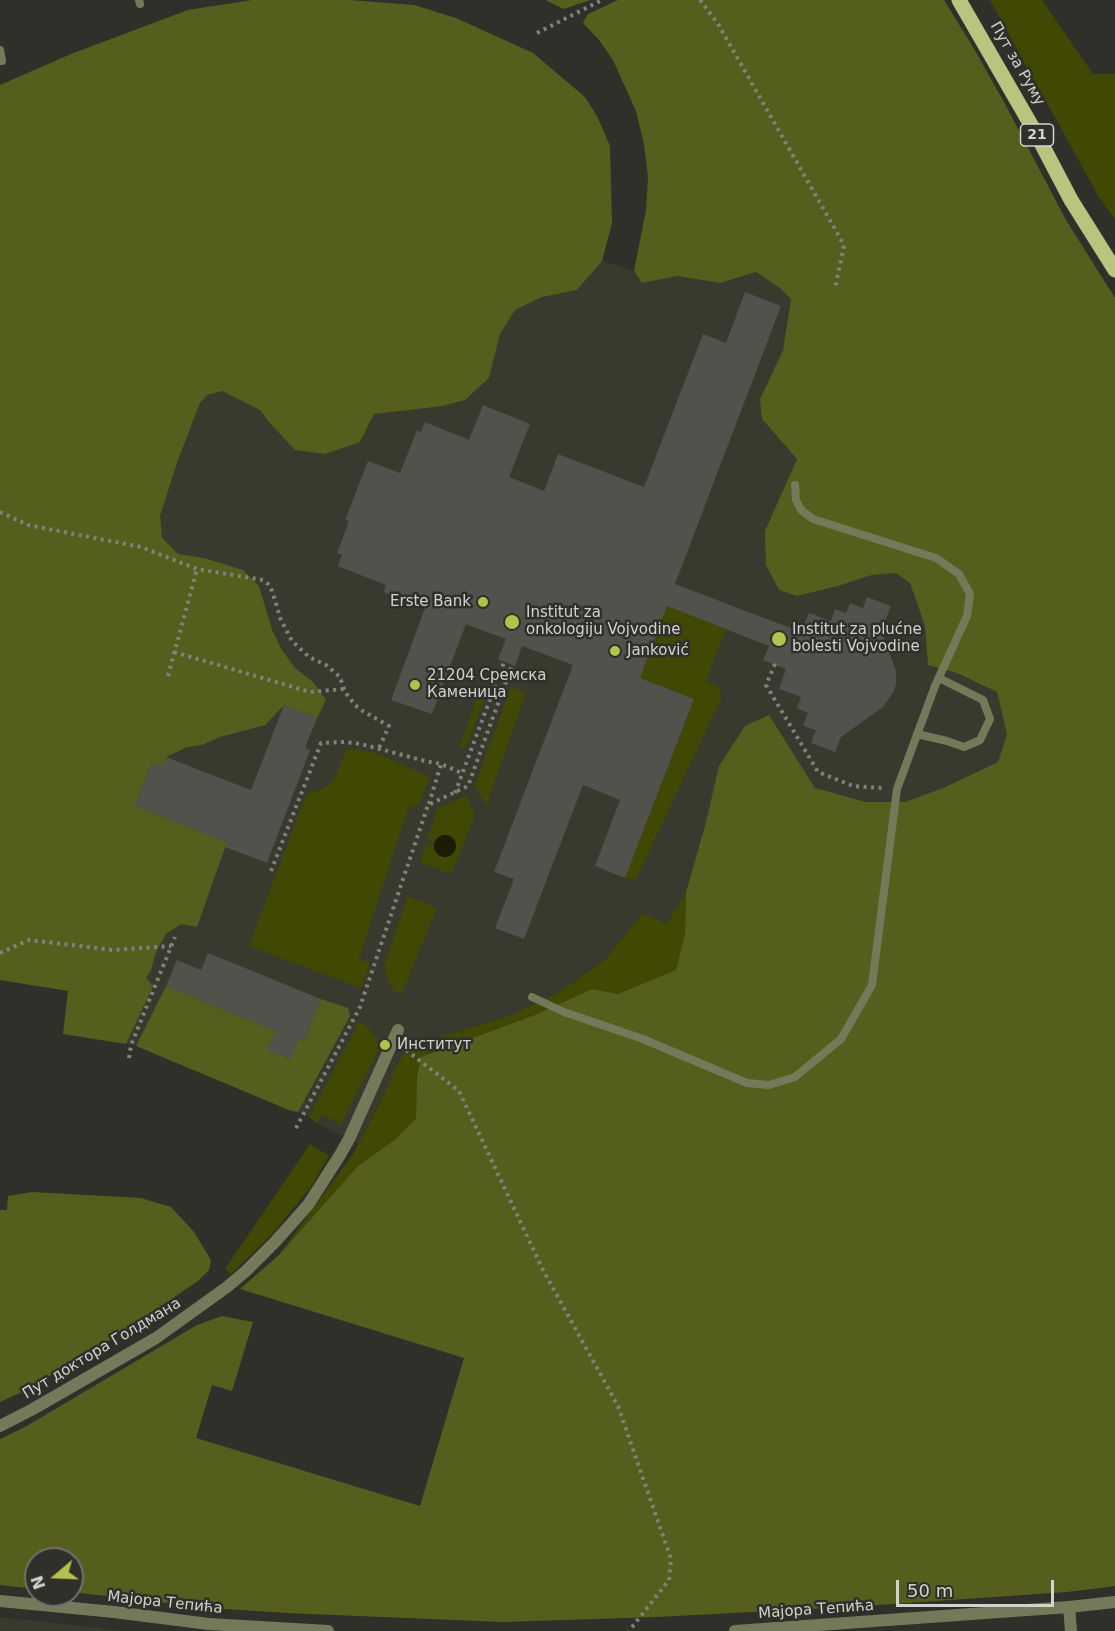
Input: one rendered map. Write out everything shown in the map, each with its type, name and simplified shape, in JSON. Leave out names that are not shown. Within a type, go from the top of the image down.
[{"type":"main road","name":"Пут за Руму","points":[[959,0],[1038,137],[1071,200],[1115,270]]},
{"type":"street","name":"Пут доктора Голдмана","points":[[0,1426],[156,1338],[215,1297],[254,1264],[308,1205],[327,1175],[349,1139],[396,1035]]},
{"type":"street","name":"Мајора Тепића","points":[[0,1601],[209,1624],[328,1631]]},
{"type":"street","name":"Мајора Тепића","points":[[735,1631],[1115,1602]]},
{"type":"street","points":[[1069,1607],[1071,1631]]},
{"type":"lane","points":[[0,50],[2,61]]},
{"type":"lane","points":[[532,997],[564,1012],[643,1039],[747,1083],[770,1085],[795,1077],[841,1039],[873,985],[897,789],[939,678],[967,616],[970,594],[959,574],[936,558],[813,519],[801,510],[796,500],[795,485]]},
{"type":"lane","points":[[917,734],[964,747],[980,740],[990,719],[983,700],[939,678]]},
{"type":"path","points":[[537,33],[602,0]]},
{"type":"path","points":[[700,0],[718,24],[844,245],[835,289]]},
{"type":"path","points":[[0,512],[28,525],[141,547],[196,569],[263,580],[268,584],[275,598],[286,631],[292,641],[309,657],[326,665],[340,677],[349,699],[361,710],[389,726],[379,748]]},
{"type":"path","points":[[168,676],[196,569]]},
{"type":"path","points":[[174,652],[310,692],[344,689]]},
{"type":"path","points":[[454,793],[504,662]]},
{"type":"path","points":[[775,664],[766,686],[818,772],[853,786],[897,789]]},
{"type":"path","points":[[428,805],[468,786],[513,665]]},
{"type":"path","points":[[272,871],[321,743],[362,744],[441,764],[462,773]]},
{"type":"path","points":[[296,1128],[360,1007],[441,764]]},
{"type":"path","points":[[129,1058],[131,1045],[175,937]]},
{"type":"path","points":[[0,952],[29,940],[113,950],[171,946]]},
{"type":"path","points":[[396,1035],[459,1091],[543,1270],[618,1406],[671,1559],[669,1580],[629,1631]]},
{"type":"shaded area","points":[[602,261],[634,271],[642,283],[677,276],[720,283],[756,272],[780,288],[791,299],[783,350],[766,385],[762,419],[797,459],[765,531],[797,596],[872,575],[896,573],[910,583],[925,626],[928,665],[957,673],[997,692],[1007,734],[998,762],[943,788],[905,802],[866,802],[815,788],[769,715],[706,822],[686,892],[667,924],[643,913],[605,960],[559,992],[509,1016],[420,1043],[404,1054],[359,1144],[316,1123],[309,1117],[136,1046],[63,1034],[68,991],[160,516],[200,403],[206,395],[222,391],[260,410],[268,421],[360,442],[374,414],[443,406],[465,400],[489,378],[500,334],[515,310],[542,297],[577,290]]},
{"type":"shaded area","points":[[445,835],[453,838],[456,846],[453,854],[445,857],[437,854],[434,846],[437,838]]},
{"type":"shaded area","points":[[0,1617],[126,1631],[0,1631]]},
{"type":"green space","points":[[252,0],[350,0],[414,5],[456,18],[533,53],[585,97],[597,116],[610,146],[612,223],[602,261],[577,290],[542,297],[515,310],[500,334],[489,378],[465,400],[443,406],[374,414],[360,442],[325,454],[295,450],[260,410],[222,391],[207,395],[200,403],[160,516],[162,538],[178,554],[204,558],[243,570],[259,586],[272,630],[282,650],[294,667],[314,683],[326,700],[317,718],[284,705],[265,725],[220,737],[202,745],[187,747],[166,757],[163,766],[152,762],[135,806],[227,842],[197,927],[181,924],[166,934],[156,952],[146,978],[153,986],[126,1044],[63,1034],[68,991],[0,980],[0,85],[71,54],[188,10]]},
{"type":"green space","points":[[545,0],[590,0],[564,9]]},
{"type":"green space","points":[[618,0],[944,0],[1005,104],[1066,220],[1115,298],[1115,1586],[1067,1592],[849,1607],[503,1622],[209,1608],[84,1593],[84,1547],[24,1547],[24,1588],[0,1585],[0,1439],[25,1427],[197,1325],[222,1316],[253,1322],[232,1391],[212,1385],[196,1438],[420,1506],[464,1358],[240,1289],[279,1255],[357,1167],[397,1138],[416,1118],[417,1076],[421,1057],[535,1015],[592,989],[618,994],[676,970],[685,934],[686,892],[719,766],[745,726],[769,715],[815,788],[866,802],[905,802],[943,788],[998,762],[1007,734],[997,692],[957,673],[928,665],[925,626],[910,583],[896,573],[872,575],[797,596],[779,590],[766,565],[765,531],[797,459],[762,419],[760,399],[783,350],[791,299],[780,288],[756,272],[720,283],[677,276],[642,283],[634,271],[646,210],[648,177],[644,144],[636,111],[613,60],[583,23],[588,14]]},
{"type":"green space","points":[[990,0],[1042,0],[1093,74],[1115,74],[1115,219],[1100,199]]},
{"type":"green space","points":[[667,606],[726,629],[706,681],[719,688],[721,699],[635,881],[625,878],[694,699],[640,678]]},
{"type":"green space","points":[[481,687],[488,690],[466,747],[459,749]]},
{"type":"green space","points":[[511,687],[526,693],[486,805],[475,785]]},
{"type":"green space","points":[[346,749],[378,754],[430,777],[419,804],[408,808],[359,959],[370,963],[361,988],[249,946],[305,797],[309,793],[323,789],[334,780]]},
{"type":"green space","points":[[466,796],[475,816],[451,874],[420,862],[426,843],[434,846],[442,857],[449,856],[456,846],[453,839],[448,836],[443,835],[434,842],[427,839],[438,808]]},
{"type":"green space","points":[[686,892],[685,934],[676,970],[618,994],[592,989],[535,1015],[421,1057],[417,1076],[416,1118],[397,1138],[357,1167],[279,1255],[353,1154],[404,1054],[420,1043],[509,1016],[559,992],[605,960],[643,913],[667,924]]},
{"type":"green space","points":[[408,896],[437,908],[401,995],[395,992],[388,980],[385,963]]},
{"type":"green space","points":[[166,986],[276,1031],[268,1050],[290,1059],[299,1039],[304,1041],[321,999],[348,1008],[350,1016],[298,1112],[136,1046]]},
{"type":"green space","points":[[359,1022],[368,1027],[377,1040],[378,1051],[341,1124],[322,1114],[316,1123],[309,1117]]},
{"type":"green space","points":[[310,1144],[329,1156],[310,1188],[273,1233],[231,1274],[225,1269]]},
{"type":"green space","points":[[32,1192],[141,1198],[171,1207],[194,1232],[211,1260],[209,1270],[198,1281],[112,1339],[22,1392],[0,1402],[0,1210],[7,1210],[8,1196]]},
{"type":"building","points":[[745,292],[781,306],[675,584],[801,632],[809,613],[831,621],[835,609],[846,613],[850,603],[863,608],[867,597],[891,606],[881,631],[896,671],[894,691],[883,707],[841,737],[835,752],[811,743],[816,730],[803,726],[808,713],[797,708],[801,697],[779,689],[786,669],[763,660],[769,646],[667,606],[640,678],[694,699],[625,878],[595,866],[620,800],[583,785],[524,939],[495,928],[514,879],[494,872],[573,665],[522,646],[515,666],[507,663],[498,659],[506,639],[466,624],[432,714],[391,700],[425,608],[384,592],[386,585],[338,566],[342,555],[337,553],[349,521],[345,520],[368,461],[400,473],[417,430],[421,432],[425,422],[469,440],[483,405],[530,424],[509,477],[544,491],[558,454],[644,487],[703,334],[726,343]]},
{"type":"building","points":[[284,705],[317,718],[305,748],[310,750],[267,863],[225,847],[227,842],[135,806],[152,762],[163,766],[166,757],[251,790]]},
{"type":"building","points":[[208,953],[321,999],[304,1041],[299,1039],[291,1059],[267,1050],[276,1031],[166,986],[177,960],[201,970]]},
{"type":"place","name":"Erste Bank","points":[[483,602]]},
{"type":"place","name":"Institut za onkologiju Vojvodine","points":[[512,622]]},
{"type":"place","name":"Institut za plućne bolesti Vojvodine","points":[[779,639]]},
{"type":"place","name":"Janković","points":[[615,651]]},
{"type":"place","name":"21204 Сремска Каменица","points":[[415,685]]},
{"type":"place","name":"Институт","points":[[385,1045]]}]
